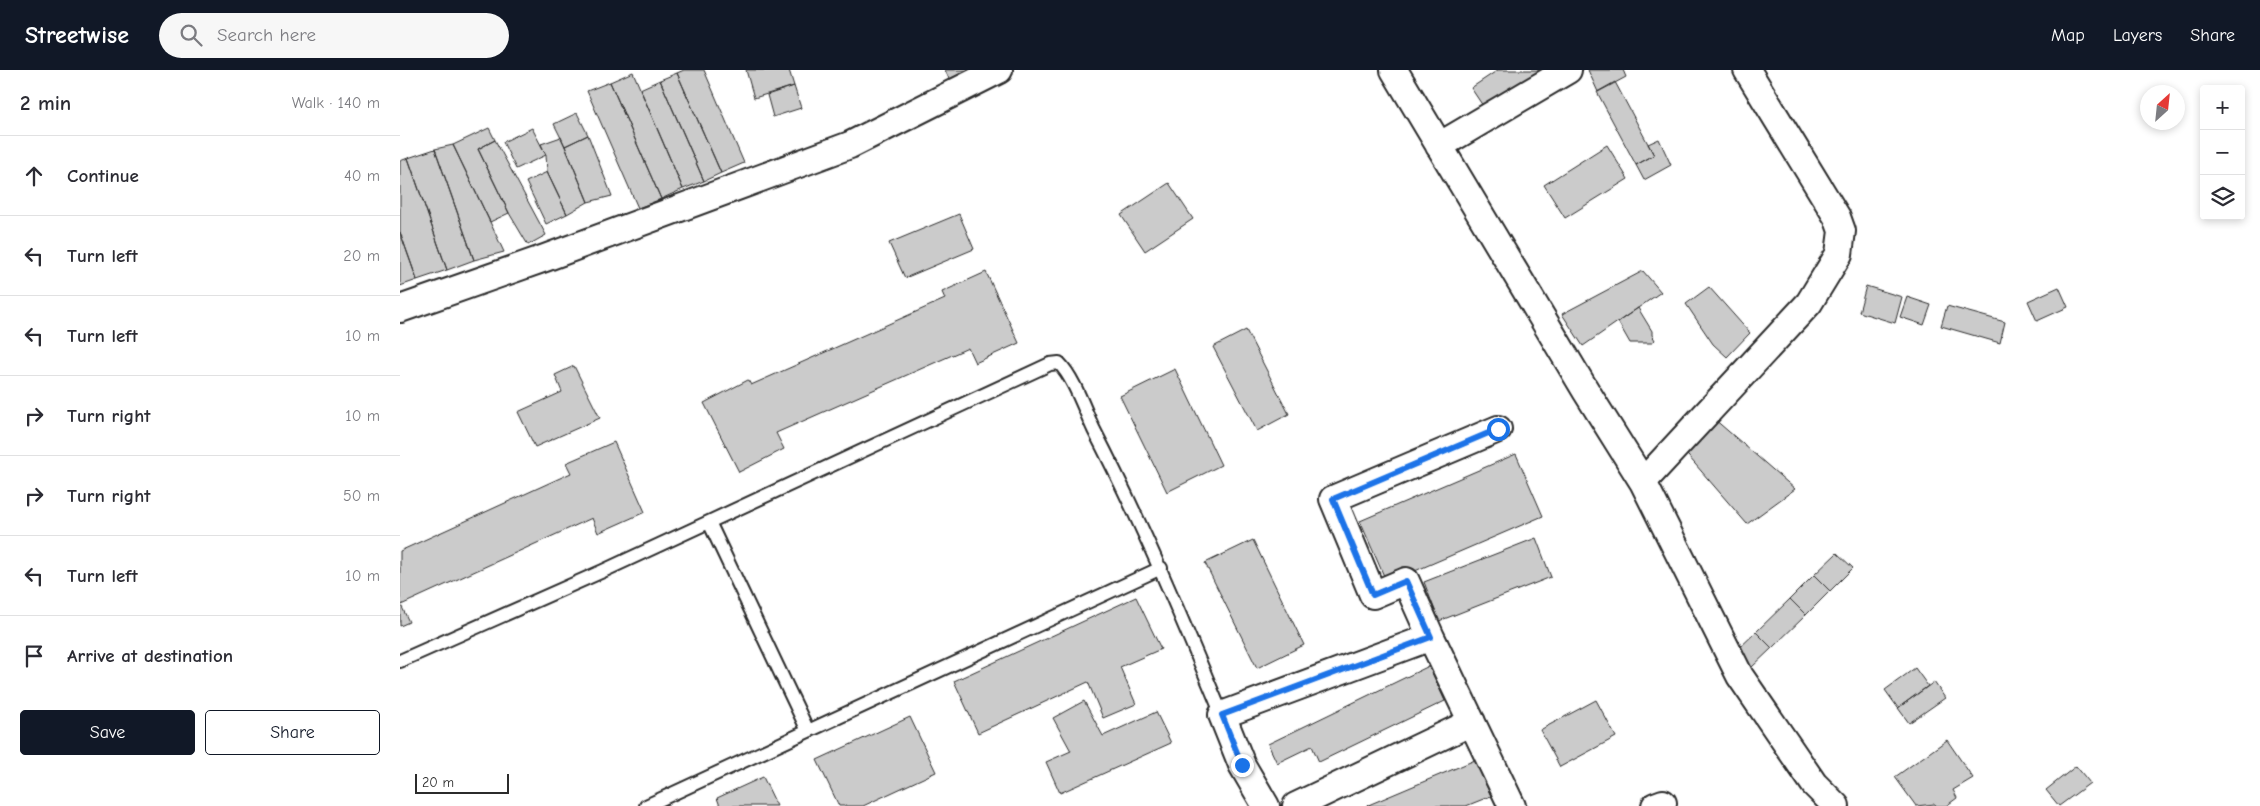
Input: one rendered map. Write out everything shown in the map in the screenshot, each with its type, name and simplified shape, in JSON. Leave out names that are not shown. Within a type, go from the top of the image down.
[{"type":"street","points":[[400,309],[555,255],[850,145],[998,70]]},
{"type":"street","points":[[1394,70],[1586,391],[1643,482],[1740,676],[1814,784],[1836,806]]},
{"type":"street","points":[[1439,146],[1568,70]]},
{"type":"street","points":[[1643,482],[1809,303],[1840,254],[1842,231],[1837,217],[1747,70]]},
{"type":"street","points":[[1498,429],[1333,499],[1373,595],[1406,581],[1512,806]]},
{"type":"street","points":[[1266,806],[1242,765],[1222,715],[1431,637]]},
{"type":"street","points":[[1296,806],[1472,722]]},
{"type":"lane","points":[[400,660],[603,572],[1042,368],[1058,363],[1067,371],[1161,568],[1222,715]]},
{"type":"lane","points":[[709,522],[808,731]]},
{"type":"lane","points":[[646,806],[1161,568]]},
{"type":"building","points":[[684,70],[704,70],[744,163],[721,173],[677,73]]},
{"type":"building","points":[[746,70],[789,70],[794,86],[754,98]]},
{"type":"building","points":[[945,70],[969,70],[949,79]]},
{"type":"building","points":[[1498,70],[1551,70],[1487,112],[1471,88]]},
{"type":"building","points":[[1588,70],[1623,70],[1626,77],[1598,92]]},
{"type":"building","points":[[633,72],[683,189],[661,199],[610,82]]},
{"type":"building","points":[[677,73],[721,173],[704,181],[660,80]]},
{"type":"building","points":[[660,80],[704,181],[683,189],[640,89]]},
{"type":"building","points":[[610,82],[661,199],[638,208],[587,91]]},
{"type":"building","points":[[1615,82],[1654,155],[1636,165],[1597,92]]},
{"type":"building","points":[[794,86],[801,108],[773,117],[767,95]]},
{"type":"building","points":[[577,113],[588,135],[565,146],[554,124]]},
{"type":"building","points":[[489,128],[495,140],[478,149],[509,213],[490,222],[453,145]]},
{"type":"building","points":[[532,128],[546,155],[516,169],[503,142]]},
{"type":"building","points":[[588,135],[612,196],[588,202],[565,146]]},
{"type":"building","points":[[561,137],[588,202],[567,214],[547,172],[546,155],[541,144]]},
{"type":"building","points":[[1659,139],[1671,165],[1644,180],[1636,165],[1654,155],[1648,144]]},
{"type":"building","points":[[495,140],[546,235],[528,245],[509,213],[478,149]]},
{"type":"building","points":[[453,145],[504,252],[474,260],[435,149]]},
{"type":"building","points":[[1607,145],[1628,179],[1565,218],[1544,185]]},
{"type":"building","points":[[435,149],[474,260],[447,270],[408,158]]},
{"type":"building","points":[[408,158],[447,270],[417,280],[400,232],[400,161]]},
{"type":"building","points":[[547,172],[567,214],[546,224],[526,182]]},
{"type":"building","points":[[1169,183],[1193,219],[1145,251],[1121,215]]},
{"type":"building","points":[[959,214],[974,249],[905,278],[889,243]]},
{"type":"building","points":[[400,232],[417,280],[400,286]]},
{"type":"building","points":[[1643,271],[1661,292],[1583,346],[1562,314]]},
{"type":"building","points":[[986,272],[1019,343],[975,363],[968,348],[776,433],[784,449],[739,472],[704,403],[748,380],[751,385],[945,299],[942,292]]},
{"type":"building","points":[[1866,286],[1902,297],[1895,323],[1859,312]]},
{"type":"building","points":[[1709,287],[1750,333],[1727,357],[1713,344],[1686,304]]},
{"type":"building","points":[[2059,287],[2068,307],[2037,321],[2028,301]]},
{"type":"building","points":[[1907,297],[1931,305],[1924,325],[1900,317]]},
{"type":"building","points":[[1947,306],[2005,322],[2000,343],[1941,326]]},
{"type":"building","points":[[1638,308],[1652,331],[1655,340],[1652,343],[1630,343],[1618,322]]},
{"type":"building","points":[[1246,330],[1289,414],[1257,431],[1213,347]]},
{"type":"building","points":[[574,366],[600,418],[535,447],[518,412],[562,392],[555,375]]},
{"type":"building","points":[[1175,369],[1221,465],[1167,492],[1120,396]]},
{"type":"building","points":[[1713,418],[1795,489],[1747,524],[1682,449]]},
{"type":"building","points":[[614,442],[645,512],[598,533],[592,518],[401,605],[409,622],[400,626],[400,551],[571,473],[566,463]]},
{"type":"building","points":[[1516,454],[1543,516],[1387,583],[1360,521]]},
{"type":"building","points":[[1536,538],[1551,577],[1439,621],[1424,582]]},
{"type":"building","points":[[1253,540],[1304,645],[1257,668],[1205,563]]},
{"type":"building","points":[[1837,553],[1853,568],[1830,591],[1814,575]]},
{"type":"building","points":[[1814,575],[1830,591],[1806,615],[1790,599]]},
{"type":"building","points":[[1136,597],[1161,649],[1120,667],[1136,704],[1103,718],[1088,682],[978,733],[954,681]]},
{"type":"building","points":[[1790,599],[1806,615],[1772,648],[1756,632]]},
{"type":"building","points":[[1756,632],[1772,648],[1751,668],[1735,652]]},
{"type":"building","points":[[1429,666],[1445,701],[1319,762],[1312,746],[1277,763],[1268,744]]},
{"type":"building","points":[[1915,668],[1928,686],[1898,708],[1885,690]]},
{"type":"building","points":[[1934,682],[1945,698],[1909,723],[1898,708]]},
{"type":"building","points":[[1596,700],[1616,737],[1560,767],[1540,730]]},
{"type":"building","points":[[1084,701],[1103,736],[1156,712],[1171,743],[1060,793],[1046,762],[1071,751],[1053,718]]},
{"type":"building","points":[[910,717],[936,772],[863,806],[839,806],[817,760]]},
{"type":"building","points":[[1947,740],[1973,778],[1953,790],[1957,798],[1946,806],[1936,806],[1935,804],[1916,806],[1895,777]]},
{"type":"building","points":[[1475,760],[1491,796],[1466,806],[1366,806]]},
{"type":"building","points":[[2076,766],[2090,783],[2059,806],[2046,790]]},
{"type":"building","points":[[763,777],[777,806],[720,806],[717,798]]},
{"type":"route","points":[[1242,765],[1222,715],[1431,637],[1406,581],[1373,595],[1333,499],[1498,429]]}]
